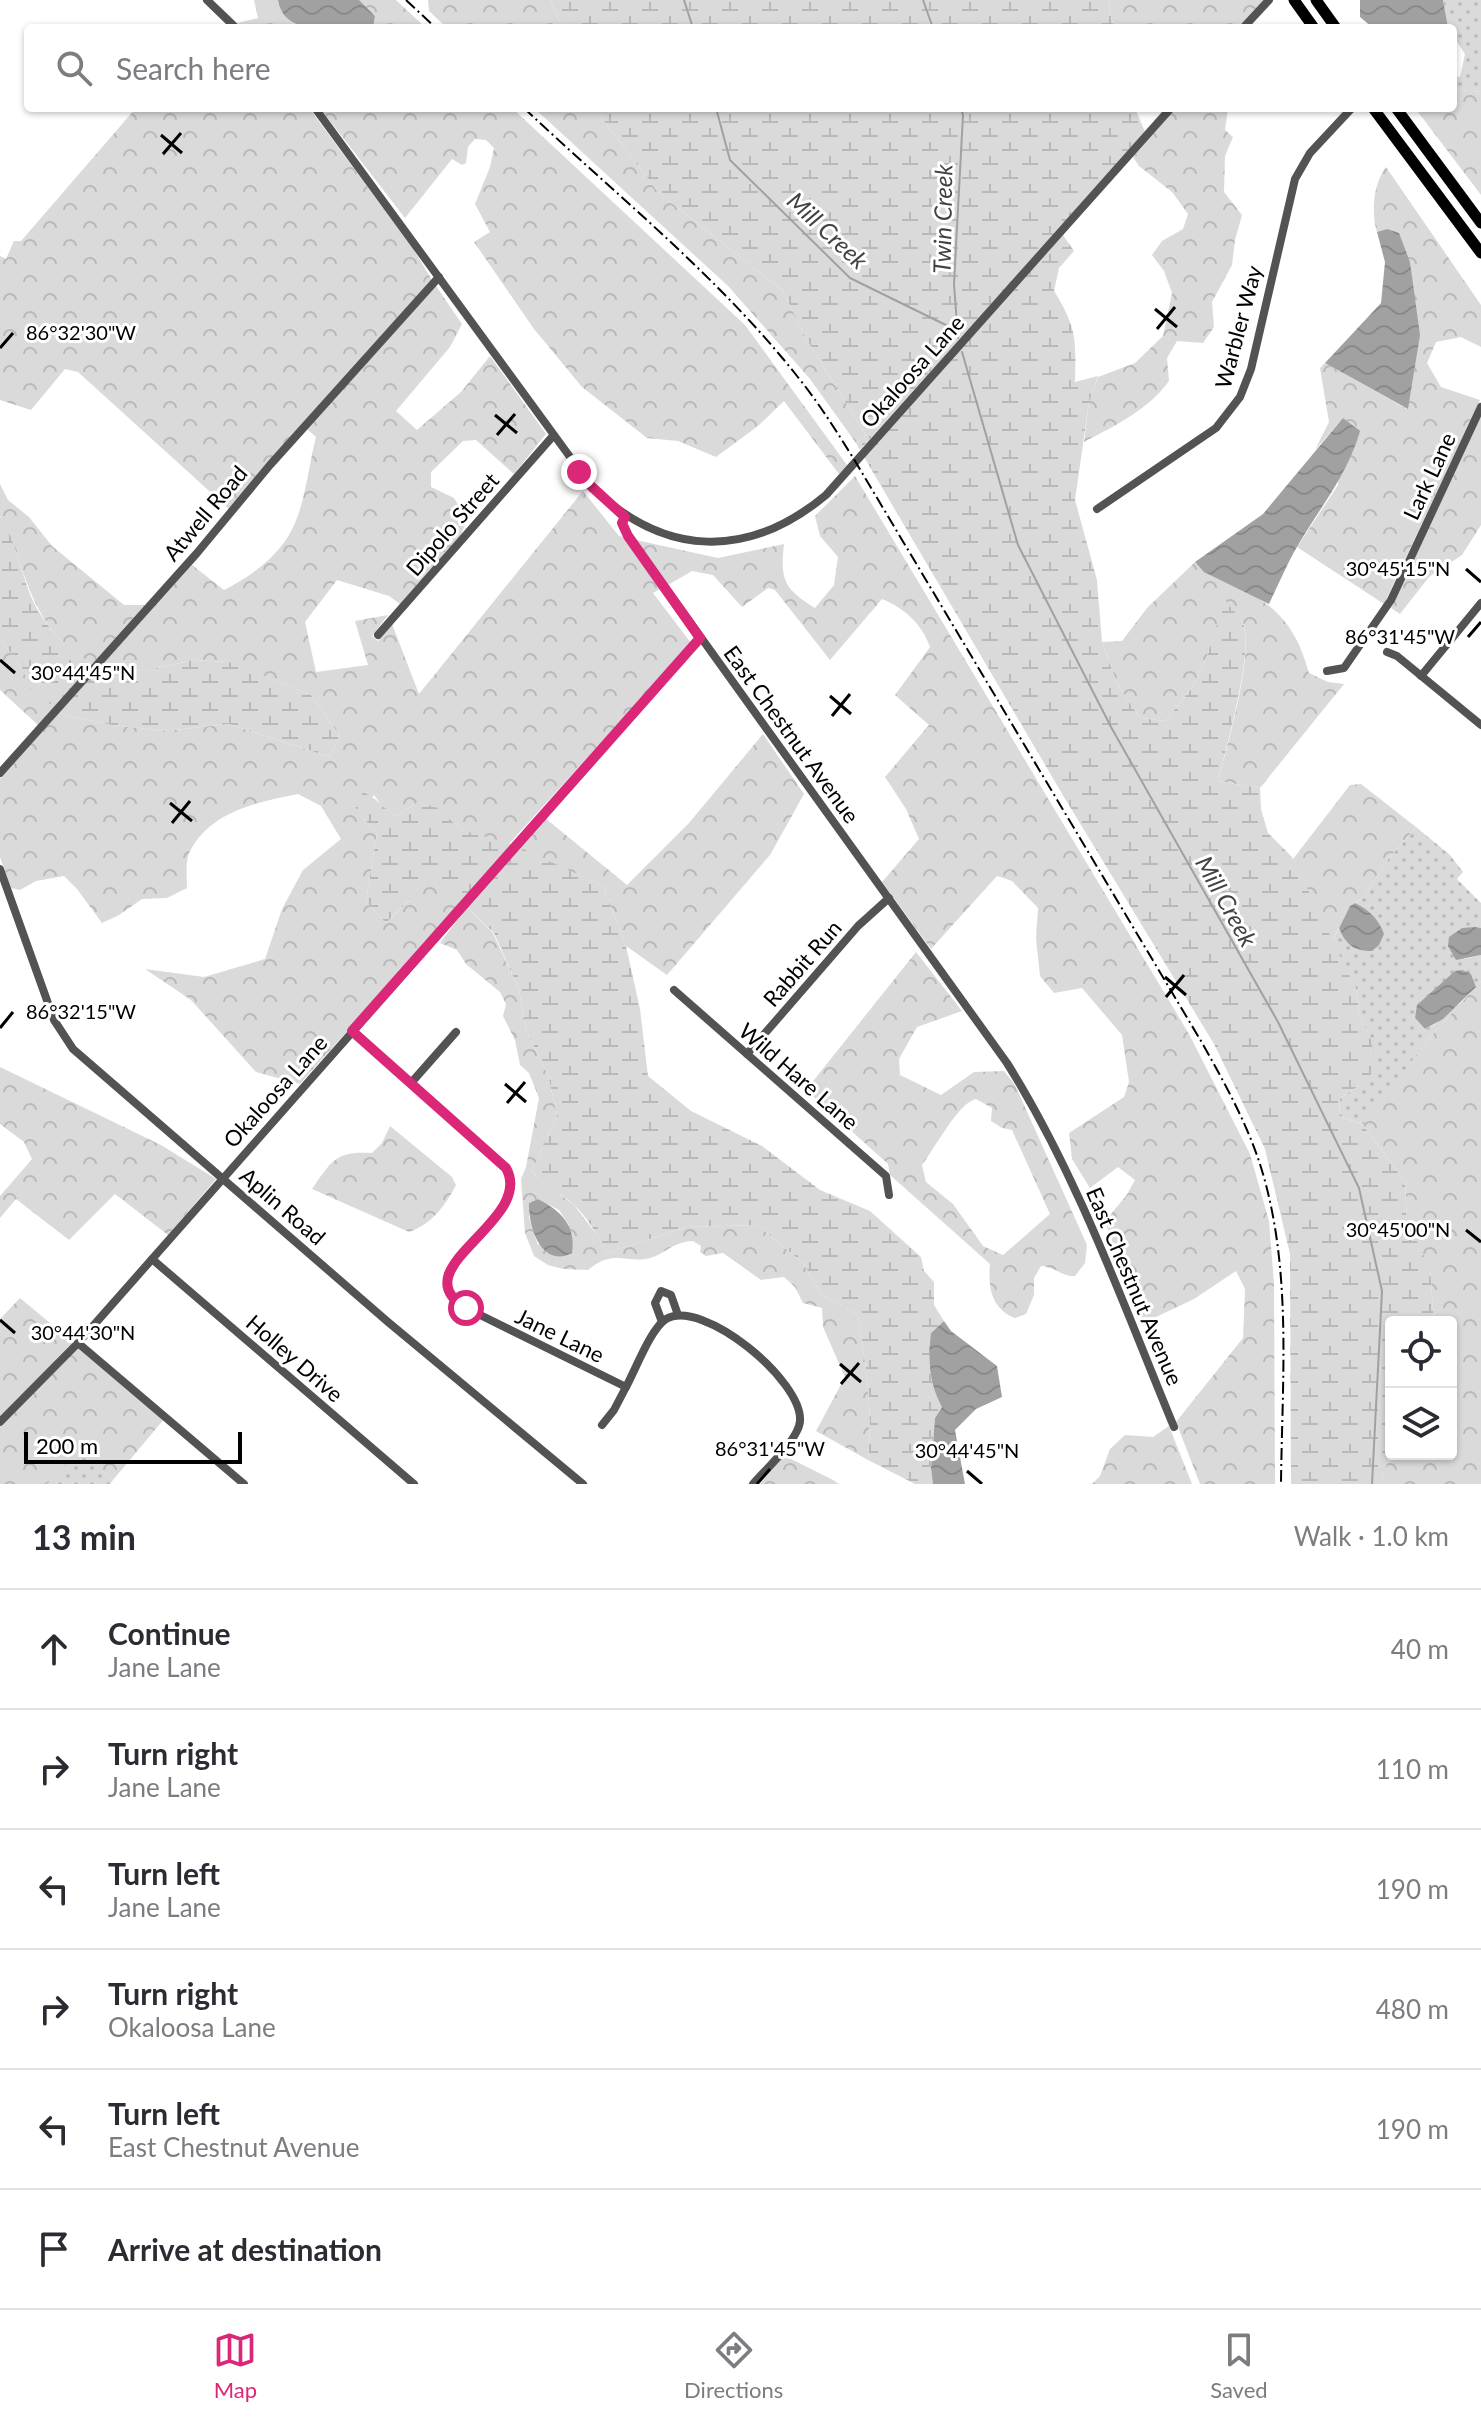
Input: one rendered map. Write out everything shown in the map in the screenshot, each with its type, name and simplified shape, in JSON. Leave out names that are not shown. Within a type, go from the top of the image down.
[{"type":"main road","points":[[1294,0],[1311,24]]},
{"type":"main road","points":[[1316,0],[1333,24]]},
{"type":"main road","points":[[1376,112],[1481,253]]},
{"type":"main road","points":[[1399,112],[1481,223]]},
{"type":"street","points":[[207,0],[232,24]]},
{"type":"street","points":[[1247,24],[1269,0]]},
{"type":"street","name":"East Chestnut Avenue","points":[[318,112],[553,436],[592,487],[625,517],[622,523],[628,536],[1007,1063],[1071,1179],[1174,1427]]},
{"type":"street","name":"Okaloosa Lane","points":[[625,517],[667,536],[710,542],[765,533],[805,512],[826,495],[1167,112]]},
{"type":"street","name":"Warbler Way","points":[[1097,509],[1216,428],[1240,397],[1251,369],[1295,179],[1310,153],[1348,112]]},
{"type":"street","name":"Atwell Road","points":[[0,773],[439,277]]},
{"type":"street","name":"Lark Lane","points":[[1327,671],[1344,668],[1384,612],[1481,407]]},
{"type":"street","name":"Dipolo Street","points":[[378,635],[553,436]]},
{"type":"street","points":[[1421,676],[1481,603]]},
{"type":"street","name":"Okaloosa Lane","points":[[0,1422],[78,1343],[700,638]]},
{"type":"street","points":[[1387,652],[1397,656],[1481,725]]},
{"type":"street","name":"Aplin Road","points":[[0,869],[54,1020],[68,1042],[388,1322],[583,1484]]},
{"type":"street","name":"Rabbit Run","points":[[747,1054],[858,926],[889,898]]},
{"type":"street","name":"Wild Hare Lane","points":[[674,990],[886,1176],[889,1195]]},
{"type":"street","name":"Jane Lane","points":[[352,1031],[506,1168],[512,1182],[506,1204],[448,1274],[446,1285],[451,1297],[466,1308],[626,1387]]},
{"type":"street","points":[[411,1083],[456,1032]]},
{"type":"street","name":"Holley Drive","points":[[152,1259],[414,1484]]},
{"type":"street","points":[[662,1322],[655,1303],[661,1291],[671,1295],[678,1315]]},
{"type":"street","points":[[602,1425],[614,1410],[662,1322],[678,1315],[695,1317],[746,1344],[767,1362],[800,1413],[799,1429],[753,1484]]},
{"type":"street","points":[[78,1343],[244,1484]]},
{"type":"green space","points":[[254,0],[278,0],[286,17],[295,24],[237,23],[258,18]]},
{"type":"green space","points":[[359,0],[396,0],[422,24],[374,24],[375,16]]},
{"type":"green space","points":[[428,0],[550,0],[561,24],[443,24],[429,11]]},
{"type":"green space","points":[[550,0],[1110,0],[1113,24],[561,24]]},
{"type":"green space","points":[[1110,0],[1264,0],[1242,24],[1113,24]]},
{"type":"green space","points":[[1443,0],[1481,0],[1481,92],[1457,89],[1457,77],[1460,77],[1465,54],[1457,42],[1457,24],[1447,24]]},
{"type":"green space","points":[[1457,89],[1481,92],[1481,195],[1418,112],[1457,112]]},
{"type":"green space","points":[[133,112],[312,112],[412,247],[432,280],[229,509],[78,372],[65,369],[31,410],[0,400],[0,256],[6,259],[14,241],[21,241]]},
{"type":"green space","points":[[323,112],[516,112],[745,325],[847,465],[839,474],[784,401],[758,426],[716,457],[678,441],[647,438],[582,387],[534,329],[474,242],[490,232],[475,204],[494,148],[486,140],[475,139],[468,147],[466,163],[462,165],[452,159],[405,218]]},
{"type":"green space","points":[[538,112],[597,112],[658,192],[783,291],[807,340],[866,435],[856,443],[810,379],[728,286]]},
{"type":"green space","points":[[597,112],[1137,112],[1145,132],[860,450],[856,443],[866,435],[807,340],[783,291],[658,192]]},
{"type":"green space","points":[[1172,112],[1227,112],[1225,130],[1233,137],[1225,156],[1224,192],[1242,215],[1232,265],[1212,302],[1214,327],[1203,343],[1177,341],[1167,358],[1169,381],[1161,391],[1131,416],[1084,442],[1089,401],[1098,377],[1135,363],[1163,336],[1172,293],[1164,271],[1152,255],[1162,241],[1183,229],[1188,214],[1172,192],[1139,166],[1133,157]]},
{"type":"green space","points":[[1386,167],[1481,305],[1481,347],[1461,337],[1436,342],[1427,363],[1441,387],[1480,400],[1384,604],[1297,547],[1338,485],[1343,418],[1315,450],[1329,422],[1320,368],[1325,363],[1407,409],[1413,291],[1410,262],[1387,229],[1377,232],[1375,224],[1376,190]]},
{"type":"green space","points":[[1063,235],[1074,251],[1059,268],[1054,291],[1074,335],[1075,382],[1098,376],[1089,402],[1075,500],[1097,580],[1102,642],[1117,684],[1140,718],[1165,721],[1192,688],[1207,656],[1225,599],[1242,620],[1245,655],[1242,677],[1218,781],[1260,788],[1261,809],[1268,833],[1292,857],[1356,989],[1360,1018],[1371,1040],[1377,1068],[1360,1085],[1340,1098],[1339,1116],[1363,1125],[1405,1182],[1407,1221],[1430,1268],[1434,1316],[1385,1316],[1385,1460],[1389,1460],[1381,1484],[1291,1484],[1290,1254],[1265,1149],[1214,1044],[864,457]]},
{"type":"green space","points":[[436,286],[462,324],[450,347],[396,411],[417,430],[461,392],[490,356],[546,434],[514,474],[476,440],[463,441],[431,472],[431,487],[454,498],[467,519],[461,535],[400,604],[389,596],[337,580],[305,622],[316,672],[368,665],[355,621],[388,615],[372,636],[378,641],[392,624],[419,694],[583,491],[619,536],[624,537],[660,589],[653,593],[691,643],[508,845],[461,830],[437,808],[419,802],[396,816],[384,809],[374,795],[360,815],[377,832],[366,902],[386,923],[409,900],[424,878],[461,903],[300,1084],[256,1072],[191,1000],[145,969],[204,977],[265,959],[282,909],[303,870],[341,839],[321,806],[298,794],[252,805],[223,817],[199,837],[190,851],[187,888],[167,898],[142,899],[102,923],[64,876],[36,881],[20,890],[11,888],[0,857],[0,779],[60,711],[65,715],[112,725],[165,731],[229,724],[330,757],[340,736],[311,695],[228,662],[193,660],[149,670],[105,671],[99,668],[192,565],[224,590],[256,571],[275,554],[290,534],[302,503],[316,437],[307,429]]},
{"type":"green space","points":[[1481,416],[1481,525],[1462,555],[1429,577],[1400,614],[1391,608]]},
{"type":"green space","points":[[855,476],[1189,1034],[1250,1154],[1269,1221],[1274,1284],[1275,1484],[1200,1484],[1176,1422],[1243,1338],[1245,1289],[1236,1271],[1194,1299],[1141,1324],[1105,1221],[1135,1180],[1118,1167],[1090,1188],[1072,1159],[1069,1133],[1124,1097],[1129,1082],[1122,1035],[1082,988],[1054,993],[1040,976],[1036,939],[1038,908],[1012,881],[997,876],[931,949],[882,882],[919,839],[906,809],[885,777],[929,725],[895,695],[930,647],[922,631],[905,612],[882,599],[830,660],[775,590],[768,588],[742,607],[713,575],[692,571],[668,585],[636,540],[718,558],[784,544],[786,582],[815,608],[834,585],[838,557],[820,536],[815,516]]},
{"type":"green space","points":[[0,484],[8,500],[29,517],[52,546],[124,605],[145,605],[92,664],[63,642],[36,604],[1,520]]},
{"type":"green space","points":[[0,516],[41,615],[64,642],[92,664],[54,707],[31,690],[24,672],[0,638]]},
{"type":"green space","points":[[1195,562],[1210,574],[1266,603],[1276,612],[1299,644],[1309,673],[1328,682],[1344,684],[1260,788],[1218,781],[1238,702],[1246,640],[1244,625],[1225,601],[1207,656],[1192,688],[1165,721],[1140,718],[1117,684],[1102,642],[1122,641],[1147,608]]},
{"type":"green space","points":[[0,638],[24,672],[32,690],[54,707],[38,725],[0,690]]},
{"type":"green space","points":[[193,660],[229,662],[311,695],[340,736],[330,757],[229,724],[165,731],[112,725],[65,715],[60,711],[99,668],[105,671],[149,670]]},
{"type":"green space","points":[[763,734],[804,794],[770,855],[667,975],[626,946],[603,886],[519,848],[545,818],[627,885],[689,823]]},
{"type":"green space","points":[[1361,784],[1416,827],[1389,858],[1365,896],[1350,906],[1331,943],[1293,859],[1350,785]]},
{"type":"green space","points":[[356,790],[374,798],[396,816],[419,802],[438,808],[461,830],[512,844],[461,903],[424,879],[386,923],[366,902],[377,832],[360,815],[347,793]]},
{"type":"green space","points":[[1416,827],[1450,855],[1463,872],[1457,879],[1481,903],[1481,928],[1475,927],[1464,959],[1481,955],[1481,981],[1476,987],[1471,974],[1449,977],[1418,1005],[1415,1018],[1425,1029],[1464,1000],[1427,1041],[1364,1125],[1339,1116],[1340,1098],[1360,1085],[1371,1040],[1360,1018],[1356,989],[1331,943],[1339,928],[1342,934],[1355,903],[1365,896],[1389,858]]},
{"type":"green space","points":[[519,847],[603,886],[626,946],[640,1009],[648,1076],[691,1111],[762,1146],[820,1190],[870,1211],[921,1257],[924,1271],[934,1282],[934,1305],[944,1321],[931,1333],[937,1397],[942,1407],[935,1418],[931,1468],[933,1484],[915,1484],[868,1460],[869,1405],[858,1315],[822,1295],[803,1263],[758,1225],[686,1227],[607,1253],[578,1209],[532,1171],[557,1115],[548,1075],[526,1030],[519,990],[494,933],[467,907]]},
{"type":"green space","points":[[467,907],[493,933],[519,990],[526,1030],[548,1075],[557,1115],[532,1171],[574,1205],[607,1253],[686,1227],[758,1225],[803,1263],[822,1295],[858,1315],[869,1405],[868,1460],[816,1431],[845,1377],[823,1327],[822,1308],[803,1303],[795,1287],[784,1277],[761,1280],[723,1253],[706,1256],[700,1252],[701,1246],[693,1241],[680,1243],[650,1258],[605,1260],[588,1270],[563,1269],[548,1265],[534,1256],[525,1233],[521,1179],[539,1098],[529,1073],[520,1065],[515,1040],[503,1016],[506,1004],[500,992],[466,964],[457,950],[440,943]],"holes":[[[538,1199],[559,1210],[569,1225],[538,1245],[529,1218],[529,1203]]]},
{"type":"green space","points":[[916,952],[962,1011],[917,1027],[899,1059],[900,1075],[941,1095],[974,1072],[1004,1071],[1015,1085],[1087,1245],[1085,1263],[1075,1276],[1041,1266],[1034,1278],[1034,1295],[1026,1314],[1015,1318],[1007,1314],[993,1296],[990,1264],[890,1175],[888,1164],[806,1090]],"holes":[[[976,1099],[992,1108],[991,1121],[1012,1130],[1050,1214],[1003,1255],[983,1246],[953,1204],[926,1182],[922,1165],[954,1117],[969,1102]]]},
{"type":"green space","points":[[1481,981],[1481,1484],[1381,1484],[1389,1460],[1457,1460],[1457,1316],[1434,1316],[1430,1269],[1407,1221],[1405,1182],[1363,1125],[1427,1041]]},
{"type":"green space","points":[[0,1067],[161,1145],[216,1179],[168,1235],[115,1194],[69,1240],[16,1199],[0,1218],[0,1196],[32,1159],[24,1142],[0,1124]]},
{"type":"green space","points":[[390,1126],[452,1177],[456,1185],[437,1213],[409,1232],[312,1189],[336,1159],[350,1154],[372,1153],[382,1143]]},
{"type":"green space","points":[[20,1298],[73,1342],[0,1417],[0,1319]]},
{"type":"green space","points":[[79,1346],[165,1418],[113,1480],[79,1452],[47,1484],[0,1484],[0,1427]]},
{"type":"green space","points":[[1169,1426],[1192,1484],[1092,1484],[1100,1476],[1110,1449],[1125,1435],[1153,1437]]},
{"type":"green space","points":[[79,1451],[113,1480],[110,1484],[47,1484]]},
{"type":"green space","points":[[781,1454],[833,1480],[839,1484],[760,1484]]},
{"type":"water","points":[[278,0],[359,0],[375,16],[374,24],[298,24],[283,13]]},
{"type":"water","points":[[1360,0],[1443,0],[1447,24],[1368,24],[1360,17]]},
{"type":"water","points":[[1387,229],[1399,233],[1410,262],[1420,335],[1408,409],[1325,363],[1381,303],[1385,262],[1377,232]]},
{"type":"water","points":[[1343,418],[1360,431],[1354,448],[1339,479],[1294,552],[1269,604],[1204,572],[1195,562],[1263,514]]},
{"type":"water","points":[[1355,903],[1372,915],[1384,934],[1372,951],[1351,946],[1339,928],[1350,906]]},
{"type":"water","points":[[1462,928],[1481,928],[1481,955],[1456,960],[1448,946],[1449,937]]},
{"type":"water","points":[[1455,971],[1471,974],[1476,987],[1443,1019],[1425,1029],[1415,1018],[1417,1005]]},
{"type":"water","points":[[538,1199],[565,1220],[572,1234],[572,1253],[552,1255],[538,1243],[531,1223],[529,1203]]},
{"type":"water","points":[[944,1321],[951,1331],[997,1366],[1002,1397],[976,1409],[955,1430],[965,1484],[933,1484],[931,1468],[935,1418],[942,1407],[932,1380],[930,1343],[931,1333]]},
{"type":"waterway","name":"Mill Creek","points":[[684,0],[692,24]]},
{"type":"waterway","name":"Twin Creek","points":[[923,0],[932,24]]},
{"type":"waterway","name":"Mill Creek","points":[[717,112],[730,160],[850,278],[956,330]]},
{"type":"waterway","name":"Twin Creek","points":[[958,338],[954,284],[962,112]]},
{"type":"waterway","name":"Mill Creek","points":[[962,352],[1018,545],[1111,727],[1278,1022],[1359,1188],[1382,1291],[1372,1484]]},
{"type":"railway","points":[[406,0],[432,24]]},
{"type":"railway","points":[[528,112],[734,304],[813,397],[855,461],[1219,1073],[1257,1156],[1272,1212],[1278,1250],[1283,1328],[1281,1484]]},
{"type":"route","points":[[466,1308],[451,1297],[446,1278],[451,1268],[506,1204],[512,1182],[510,1174],[352,1031],[700,638],[624,530],[622,523],[625,517],[579,472]]}]
